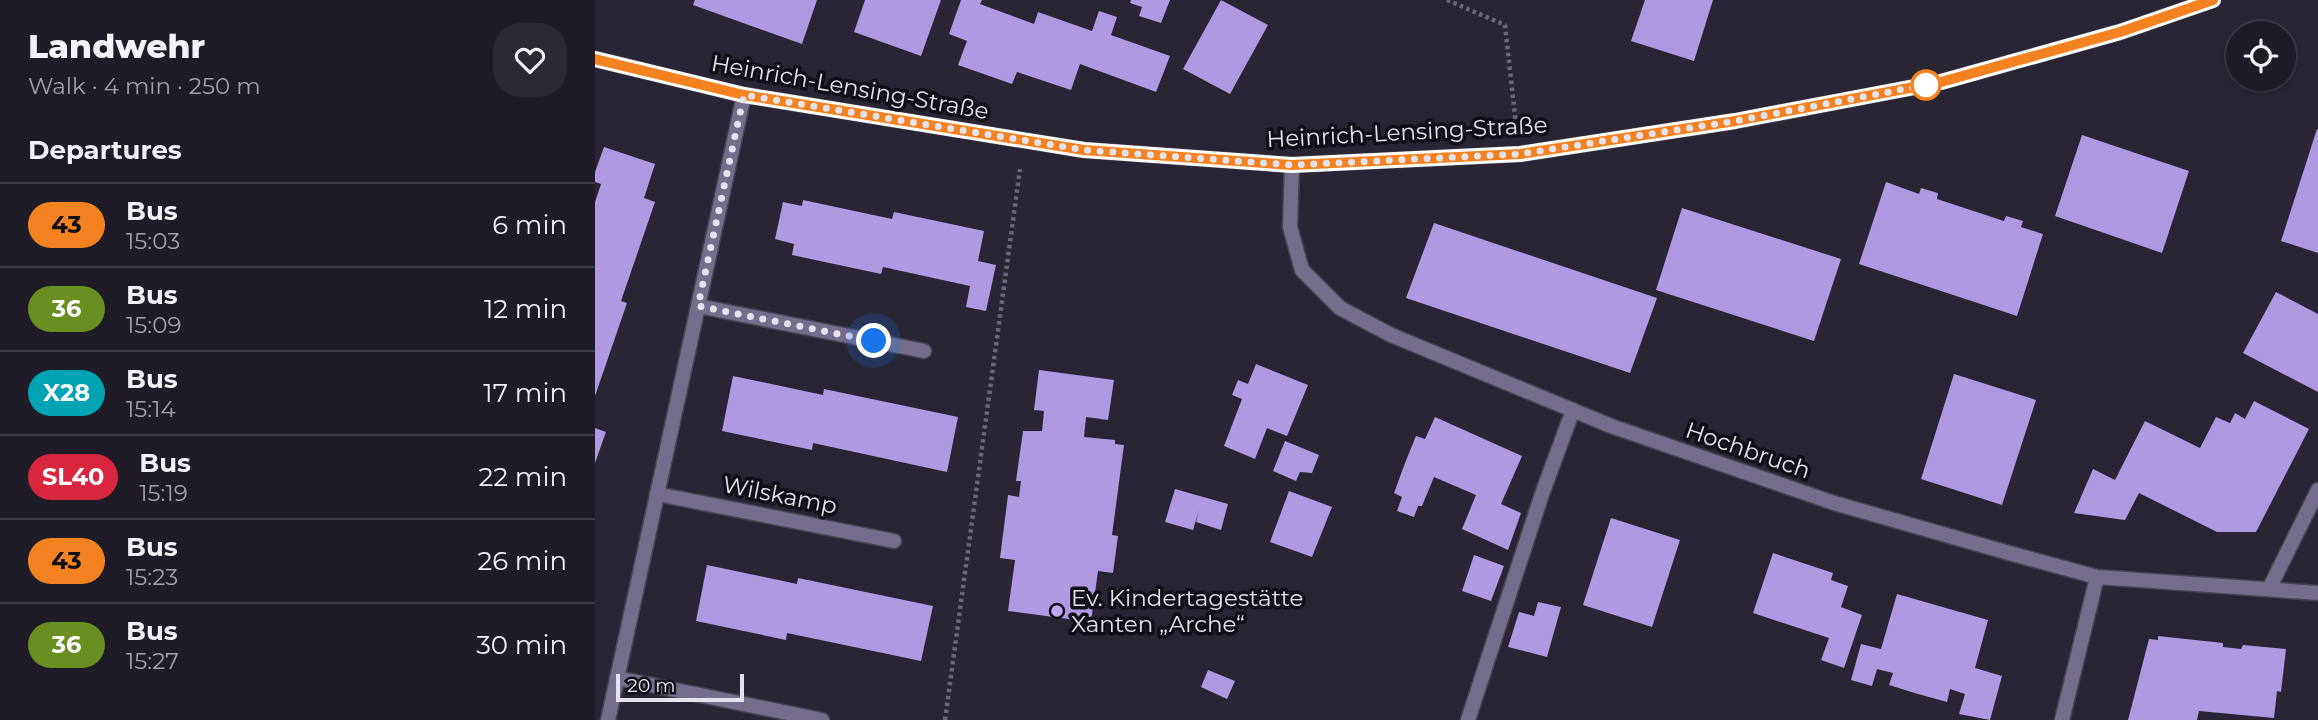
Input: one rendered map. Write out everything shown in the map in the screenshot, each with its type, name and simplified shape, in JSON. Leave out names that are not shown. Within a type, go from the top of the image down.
[{"type":"street","name":"Heinrich-Lensing-Straße","points":[[595,59],[744,95],[1024,141],[1084,150],[1292,165],[1520,154],[1735,121],[1941,82],[2120,32],[2213,0]]},
{"type":"street","points":[[608,720],[744,95]]},
{"type":"street","name":"Hochbruch","points":[[1292,165],[1290,227],[1302,270],[1341,309],[1391,335],[1573,410],[1834,503],[2097,577],[2270,587],[2318,593]]},
{"type":"street","points":[[698,306],[924,351]]},
{"type":"street","points":[[1468,720],[1542,494],[1573,410]]},
{"type":"street","points":[[2270,587],[2318,490]]},
{"type":"street","name":"Wilskamp","points":[[657,494],[894,541]]},
{"type":"street","points":[[2062,720],[2097,577]]},
{"type":"street","points":[[617,678],[822,720]]},
{"type":"path","points":[[1447,0],[1505,25],[1520,154]]},
{"type":"path","points":[[945,720],[1024,141]]},
{"type":"building","points":[[695,0],[817,0],[802,44],[693,5]]},
{"type":"building","points":[[865,0],[941,0],[921,56],[854,32]]},
{"type":"building","points":[[961,0],[982,0],[980,4],[1034,24],[1038,12],[1092,31],[1099,11],[1117,17],[1111,35],[1170,56],[1156,92],[1080,64],[1071,90],[1017,72],[1012,84],[958,65],[967,41],[949,34]]},
{"type":"building","points":[[1131,0],[1170,0],[1161,23],[1139,16],[1142,7],[1130,3]]},
{"type":"building","points":[[1221,0],[1268,25],[1230,94],[1183,69]]},
{"type":"building","points":[[1645,0],[1713,0],[1694,61],[1631,41]]},
{"type":"building","points":[[2318,129],[2318,253],[2281,241]]},
{"type":"building","points":[[2082,135],[2189,171],[2162,253],[2055,216]]},
{"type":"building","points":[[604,147],[655,164],[644,198],[655,202],[621,301],[627,303],[595,396],[595,202],[601,184],[595,182],[595,172]]},
{"type":"building","points":[[1886,182],[1919,194],[1921,188],[1938,193],[1937,199],[2004,221],[2006,216],[2023,221],[2021,227],[2043,234],[2017,316],[1859,264]]},
{"type":"building","points":[[803,200],[892,219],[894,212],[984,231],[978,261],[996,265],[986,311],[966,307],[970,286],[883,267],[881,274],[792,255],[794,244],[775,239],[783,202],[802,206]]},
{"type":"building","points":[[1682,208],[1841,259],[1814,341],[1656,290]]},
{"type":"building","points":[[1434,223],[1657,298],[1630,373],[1406,298]]},
{"type":"building","points":[[2276,292],[2318,314],[2318,392],[2243,353]]},
{"type":"building","points":[[1256,364],[1308,385],[1287,436],[1267,428],[1255,459],[1224,446],[1242,399],[1232,395],[1238,380],[1248,384]]},
{"type":"building","points":[[1039,370],[1114,380],[1108,420],[1086,417],[1084,437],[1115,440],[1115,444],[1124,445],[1112,535],[1118,536],[1113,573],[1098,571],[1091,622],[1008,611],[1015,560],[1000,558],[1008,495],[1019,497],[1021,481],[1016,481],[1023,431],[1042,431],[1044,411],[1034,410]]},
{"type":"building","points":[[1954,374],[2036,400],[2002,505],[1921,479]]},
{"type":"building","points":[[733,376],[823,395],[824,389],[958,417],[947,472],[813,443],[812,450],[722,431]]},
{"type":"building","points":[[2254,401],[2309,429],[2256,532],[2217,532],[2139,493],[2125,520],[2074,513],[2093,469],[2115,480],[2145,421],[2200,448],[2216,417],[2230,423],[2235,413],[2245,419]]},
{"type":"building","points":[[1435,417],[1522,456],[1501,504],[1521,513],[1508,550],[1462,529],[1476,495],[1434,477],[1422,506],[1418,506],[1414,517],[1397,511],[1402,497],[1394,493],[1405,463],[1416,436],[1425,439]]},
{"type":"building","points":[[595,428],[606,432],[595,463]]},
{"type":"building","points":[[1285,441],[1319,455],[1312,473],[1300,472],[1296,481],[1273,471]]},
{"type":"building","points":[[1175,489],[1228,504],[1221,530],[1196,522],[1199,510],[1193,530],[1165,522]]},
{"type":"building","points":[[1289,491],[1332,507],[1312,557],[1270,542]]},
{"type":"building","points":[[1611,518],[1680,540],[1652,627],[1583,605]]},
{"type":"building","points":[[1773,553],[1833,573],[1831,580],[1848,586],[1841,607],[1862,615],[1844,668],[1821,660],[1829,638],[1753,613]]},
{"type":"building","points":[[1474,555],[1504,566],[1491,601],[1462,591]]},
{"type":"building","points":[[707,565],[797,584],[798,578],[933,606],[921,661],[787,633],[786,640],[696,621]]},
{"type":"building","points":[[1897,594],[1988,620],[1975,668],[2002,676],[1990,720],[1959,714],[1965,694],[1950,689],[1947,702],[1889,685],[1893,673],[1877,669],[1872,686],[1851,680],[1861,644],[1881,649]]},
{"type":"building","points":[[1538,602],[1561,607],[1547,657],[1508,647],[1519,612],[1534,616]]},
{"type":"building","points":[[2158,636],[2223,643],[2223,647],[2241,649],[2243,645],[2286,649],[2281,692],[2277,691],[2274,718],[2199,711],[2197,720],[2128,720],[2149,639],[2158,640]]},
{"type":"building","points":[[1208,670],[1235,681],[1227,699],[1201,687]]},
{"type":"bus line","name":"43","points":[[595,59],[744,95],[1084,150],[1292,165],[1520,154],[1735,121],[1941,82],[2120,32],[2213,0]]},
{"type":"place","name":"Ev. Kindertagestätte Xanten „Arche“","points":[[1057,611]]},
{"type":"route","points":[[874,341],[698,306],[744,95],[1084,150],[1292,165],[1520,154],[1735,121],[1926,85]]}]
